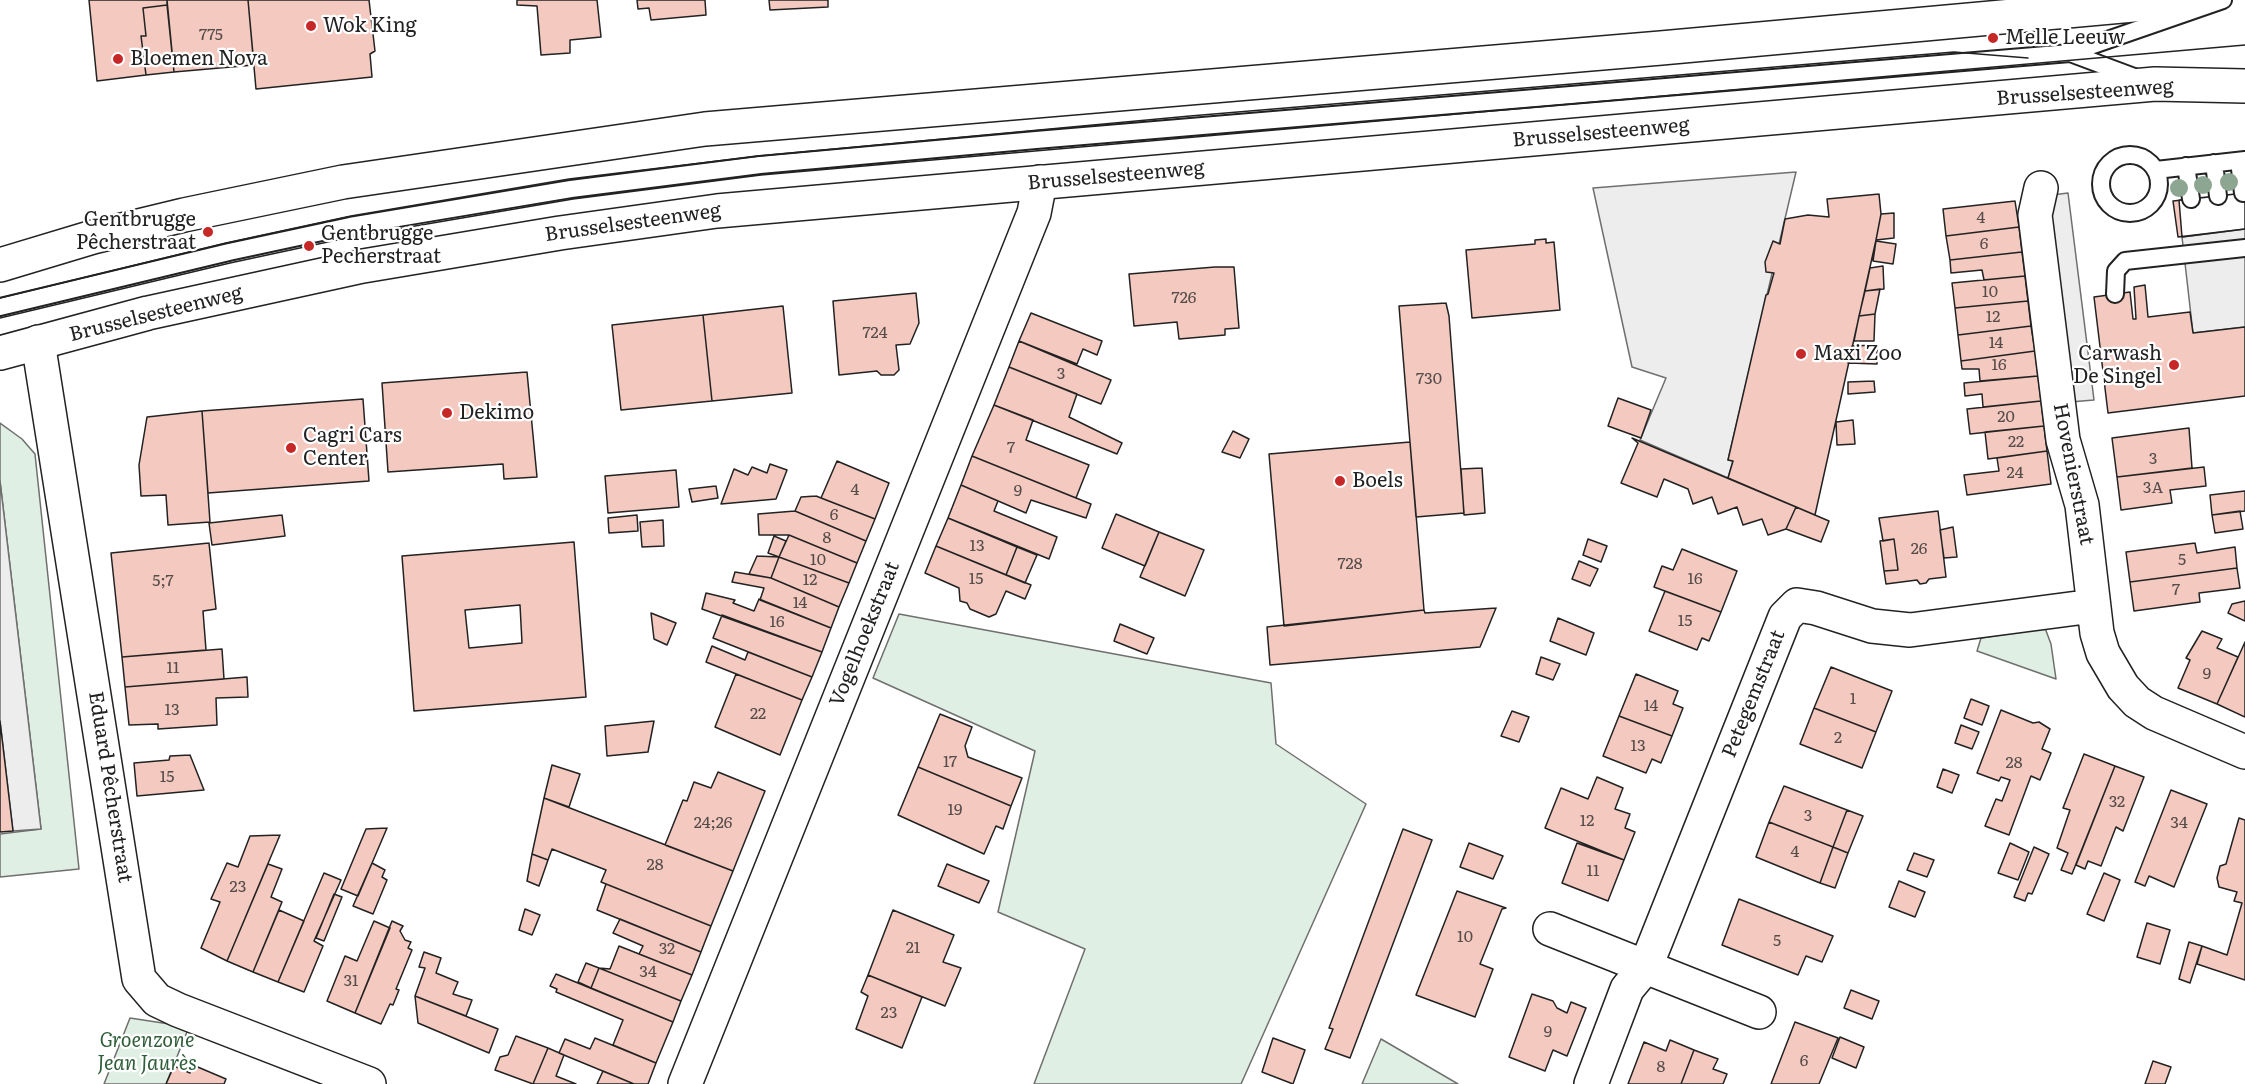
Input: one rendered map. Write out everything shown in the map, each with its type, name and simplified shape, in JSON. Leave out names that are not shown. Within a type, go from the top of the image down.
[{"type":"main road","points":[[0,265],[173,218],[343,182],[705,129],[1649,49],[2188,0]]},
{"type":"main road","name":"Brusselsesteenweg","points":[[0,353],[147,313],[363,266],[560,233],[717,211],[2155,84],[2245,86]]},
{"type":"main road","name":"Vogelhoekstraat","points":[[685,1084],[1033,216],[1040,182]]},
{"type":"main road","name":"Hovenierstraat","points":[[2041,188],[2035,214],[2063,440],[2082,505],[2093,606],[2103,653],[2123,687],[2137,702],[2154,713],[2245,752]]},
{"type":"main road","name":"Eduard Pêcherstraat","points":[[38,342],[139,979],[157,1000],[178,1010],[369,1084]]},
{"type":"main road","name":"Petegemstraat","points":[[1590,1084],[1627,989],[1646,966],[1785,616],[1797,605],[1816,608],[1872,626],[1910,630],[2093,606]]},
{"type":"main road","points":[[1550,929],[1759,1012]]},
{"type":"lane","points":[[0,307],[229,252],[350,226],[571,189],[760,165],[2070,53],[2223,0]]},
{"type":"lane","points":[[2070,53],[2155,84]]},
{"type":"lane","points":[[2156,170],[2242,160],[2243,193]]},
{"type":"lane","points":[[2214,163],[2218,196]]},
{"type":"lane","points":[[2186,166],[2191,199]]},
{"type":"lane","points":[[2115,294],[2116,271],[2125,261],[2245,248]]},
{"type":"green space","points":[[0,423],[22,439],[35,454],[79,869],[0,877],[0,834],[41,829],[0,481]]},
{"type":"green space","points":[[899,614],[1271,683],[1276,744],[1366,804],[1241,1084],[1034,1084],[1085,949],[998,912],[1035,751],[873,678]]},
{"type":"green space","points":[[2045,628],[2051,644],[2056,679],[1977,651],[1981,638]]},
{"type":"green space","name":"Groenzone Jean Jaurès","points":[[130,1018],[189,1027],[166,1084],[104,1084]]},
{"type":"green space","points":[[1381,1039],[1458,1084],[1362,1084]]},
{"type":"shaded area","points":[[1796,172],[1728,460],[1733,461],[1728,478],[1640,440],[1666,378],[1632,367],[1593,188]]},
{"type":"shaded area","points":[[2068,193],[2094,400],[2070,402],[2044,196]]},
{"type":"shaded area","points":[[2245,229],[2245,327],[2193,333],[2182,237]]},
{"type":"shaded area","points":[[0,481],[41,829],[13,831],[0,721]]},
{"type":"building","points":[[89,0],[167,0],[167,5],[143,8],[146,36],[141,36],[146,75],[97,81]]},
{"type":"building","points":[[167,0],[248,0],[254,65],[174,72]]},
{"type":"building","name":"Wok King","points":[[248,0],[369,0],[375,51],[370,54],[372,77],[256,89]]},
{"type":"building","points":[[517,0],[597,0],[601,37],[570,40],[570,53],[541,55],[537,6],[517,5]]},
{"type":"building","points":[[637,0],[705,0],[706,15],[651,20],[649,8],[638,9]]},
{"type":"building","points":[[769,0],[828,0],[828,7],[770,10]]},
{"type":"building","points":[[167,5],[174,72],[146,75],[141,36],[146,36],[143,8]]},
{"type":"building","points":[[2245,193],[2245,229],[2182,237],[2179,200]]},
{"type":"building","points":[[2245,193],[2245,229],[2178,237],[2173,201]]},
{"type":"building","name":"Maxi Zoo","points":[[1879,194],[1881,214],[1876,240],[1815,515],[1728,478],[1733,461],[1728,460],[1766,295],[1774,273],[1766,272],[1765,262],[1773,241],[1780,244],[1785,219],[1808,215],[1829,217],[1827,199]]},
{"type":"building","points":[[2015,201],[2019,227],[1946,236],[1943,209]]},
{"type":"building","points":[[1894,213],[1894,238],[1876,240],[1881,214]]},
{"type":"building","points":[[2019,227],[2022,252],[1950,260],[1946,236]]},
{"type":"building","points":[[1546,239],[1546,243],[1554,242],[1560,310],[1472,318],[1466,250],[1535,244],[1535,240]]},
{"type":"building","points":[[1876,241],[1896,244],[1893,264],[1873,261]]},
{"type":"building","points":[[2022,252],[2025,276],[1984,280],[1982,270],[1951,273],[1950,260]]},
{"type":"building","points":[[1883,266],[1884,289],[1865,291],[1870,268]]},
{"type":"building","points":[[1234,267],[1239,328],[1225,329],[1225,335],[1179,339],[1177,322],[1134,326],[1129,274]]},
{"type":"building","points":[[2025,276],[2028,301],[1955,308],[1952,283]]},
{"type":"building","name":"Carwash De Singel","points":[[2145,285],[2148,317],[2190,312],[2193,333],[2245,327],[2245,396],[2108,413],[2094,297],[2130,292],[2133,319],[2136,319],[2134,287]]},
{"type":"building","points":[[1880,289],[1875,314],[1859,316],[1865,291]]},
{"type":"building","points":[[916,293],[919,323],[910,344],[896,345],[899,370],[894,375],[881,375],[877,371],[839,375],[833,301]]},
{"type":"building","points":[[2028,301],[2031,326],[1958,335],[1955,308]]},
{"type":"building","points":[[1446,303],[1449,316],[1464,513],[1416,517],[1399,306]]},
{"type":"building","points":[[783,306],[792,393],[712,401],[703,315]]},
{"type":"building","points":[[1031,313],[1102,341],[1097,355],[1083,349],[1077,364],[1019,341]]},
{"type":"building","points":[[1875,314],[1874,341],[1854,341],[1859,316]]},
{"type":"building","points":[[703,315],[712,401],[621,410],[612,325]]},
{"type":"building","points":[[2031,326],[2035,351],[1961,361],[1958,335]]},
{"type":"building","points":[[1019,341],[1111,380],[1101,404],[1009,367]]},
{"type":"building","points":[[1877,345],[1877,364],[1848,363],[1852,346]]},
{"type":"building","points":[[2035,351],[2038,376],[1980,381],[1979,369],[1962,369],[1961,361]]},
{"type":"building","points":[[1009,367],[1077,394],[1069,417],[1122,443],[1117,454],[994,405]]},
{"type":"building","points":[[527,372],[537,477],[504,479],[503,464],[388,472],[382,383]]},
{"type":"building","points":[[2038,376],[2041,401],[1983,407],[1982,394],[1965,396],[1964,383]]},
{"type":"building","points":[[1874,381],[1875,392],[1848,394],[1848,382]]},
{"type":"building","points":[[1618,398],[1651,410],[1641,438],[1608,426]]},
{"type":"building","points":[[363,399],[369,481],[208,493],[202,411]]},
{"type":"building","points":[[2041,401],[2044,426],[1970,434],[1967,409]]},
{"type":"building","points":[[994,405],[1033,420],[1026,440],[1089,465],[1076,498],[972,456]]},
{"type":"building","points":[[202,411],[210,522],[168,525],[166,495],[141,496],[139,465],[147,417]]},
{"type":"building","points":[[1853,420],[1855,444],[1837,445],[1836,422]]},
{"type":"building","points":[[2044,426],[2047,451],[1988,459],[1985,432]]},
{"type":"building","points":[[2189,428],[2192,468],[2117,477],[2112,438]]},
{"type":"building","points":[[1233,431],[1249,439],[1240,458],[1222,452]]},
{"type":"building","points":[[1632,438],[1796,507],[1786,529],[1768,535],[1762,519],[1743,525],[1737,507],[1718,514],[1712,497],[1693,504],[1688,489],[1664,479],[1657,497],[1621,483],[1638,443]]},
{"type":"building","points":[[1410,442],[1424,610],[1284,626],[1269,454]]},
{"type":"building","points":[[2047,451],[2051,484],[1967,495],[1964,475],[1999,471],[1997,458]]},
{"type":"building","points":[[972,456],[1091,504],[1086,518],[1031,500],[1026,513],[961,485]]},
{"type":"building","points":[[837,461],[889,483],[875,519],[821,498]]},
{"type":"building","points":[[770,464],[787,470],[776,499],[721,504],[734,469],[748,475],[752,467],[767,473]]},
{"type":"building","points":[[2204,467],[2206,486],[2170,490],[2172,503],[2121,510],[2117,477]]},
{"type":"building","points":[[1482,468],[1485,513],[1464,515],[1461,469]]},
{"type":"building","points":[[676,470],[679,507],[608,513],[605,476]]},
{"type":"building","points":[[961,485],[998,501],[994,511],[1057,537],[1049,559],[948,518]]},
{"type":"building","points":[[716,486],[718,498],[692,502],[689,489]]},
{"type":"building","points":[[2245,491],[2245,511],[2212,515],[2210,495]]},
{"type":"building","points":[[816,496],[875,519],[866,541],[795,511],[801,497]]},
{"type":"building","points":[[1796,507],[1829,521],[1821,542],[1786,529]]},
{"type":"building","points":[[795,511],[866,541],[857,563],[789,535],[759,535],[758,514]]},
{"type":"building","points":[[1938,511],[1946,577],[1929,579],[1926,583],[1920,584],[1917,580],[1886,584],[1884,571],[1898,570],[1894,539],[1883,541],[1879,518]]},
{"type":"building","points":[[2240,511],[2243,529],[2215,533],[2212,515]]},
{"type":"building","points":[[1116,514],[1159,532],[1145,566],[1102,548]]},
{"type":"building","points":[[282,515],[285,536],[212,545],[209,523]]},
{"type":"building","points":[[637,515],[638,531],[609,533],[608,518]]},
{"type":"building","points":[[948,518],[1017,547],[1006,575],[936,546]]},
{"type":"building","points":[[663,520],[664,546],[642,547],[640,522]]},
{"type":"building","points":[[1953,527],[1957,557],[1944,558],[1940,530]]},
{"type":"building","points":[[1159,532],[1204,550],[1185,596],[1140,577]]},
{"type":"building","points":[[789,535],[857,563],[849,583],[779,557]]},
{"type":"building","points":[[774,536],[786,541],[779,557],[768,553]]},
{"type":"building","points":[[1588,539],[1607,546],[1601,562],[1583,555]]},
{"type":"building","points":[[1894,539],[1898,570],[1884,571],[1880,541]]},
{"type":"building","points":[[574,542],[586,697],[414,711],[402,556]],"holes":[[[520,605],[522,643],[469,648],[465,610]]]},
{"type":"building","points":[[209,543],[216,609],[203,611],[206,650],[122,657],[111,553]]},
{"type":"building","points":[[2195,543],[2197,553],[2235,547],[2237,568],[2130,582],[2126,552]]},
{"type":"building","points":[[936,546],[1031,585],[1025,599],[1006,591],[996,614],[989,617],[970,609],[967,603],[960,601],[959,588],[925,573]]},
{"type":"building","points":[[1017,547],[1037,555],[1025,583],[1006,575]]},
{"type":"building","points":[[1682,549],[1737,571],[1721,612],[1654,587],[1662,566],[1673,570]]},
{"type":"building","points":[[757,556],[779,557],[771,578],[749,574]]},
{"type":"building","points":[[779,557],[849,583],[839,607],[771,578]]},
{"type":"building","points":[[1579,561],[1598,569],[1590,586],[1572,579]]},
{"type":"building","points":[[2237,568],[2240,588],[2199,593],[2200,602],[2134,611],[2130,582]]},
{"type":"building","points":[[735,572],[771,578],[839,607],[831,628],[760,600],[764,588],[732,582]]},
{"type":"building","points":[[1665,591],[1721,612],[1709,641],[1702,638],[1697,650],[1649,631]]},
{"type":"building","points":[[706,593],[735,600],[733,603],[754,611],[759,599],[831,628],[822,652],[702,609]]},
{"type":"building","points":[[2245,601],[2245,621],[2228,613],[2232,604]]},
{"type":"building","points":[[1496,608],[1480,647],[1270,665],[1267,627],[1424,610],[1425,613]]},
{"type":"building","points":[[651,613],[676,623],[667,645],[654,639]]},
{"type":"building","points":[[722,615],[822,652],[812,677],[713,638]]},
{"type":"building","points":[[1558,618],[1594,633],[1586,655],[1550,641]]},
{"type":"building","points":[[1120,624],[1154,638],[1147,654],[1114,641]]},
{"type":"building","points":[[2202,631],[2222,639],[2217,648],[2238,657],[2217,704],[2178,688],[2190,660],[2186,658]]},
{"type":"building","points":[[2245,642],[2245,717],[2217,704]]},
{"type":"building","points":[[712,646],[745,660],[748,652],[812,677],[802,700],[706,662]]},
{"type":"building","points":[[222,649],[224,679],[125,687],[122,657]]},
{"type":"building","points":[[1541,657],[1560,664],[1553,680],[1536,674]]},
{"type":"building","points":[[1831,667],[1892,691],[1876,732],[1814,708]]},
{"type":"building","points":[[736,674],[802,700],[780,755],[715,727]]},
{"type":"building","points":[[1636,674],[1678,691],[1673,704],[1683,708],[1672,736],[1619,716]]},
{"type":"building","points":[[247,677],[248,697],[216,698],[217,725],[158,729],[158,724],[129,725],[125,687]]},
{"type":"building","points":[[1971,699],[1989,706],[1982,725],[1964,718]]},
{"type":"building","points":[[1814,708],[1876,732],[1862,768],[1800,744]]},
{"type":"building","points":[[2001,710],[2033,723],[2039,722],[2050,729],[2042,749],[2051,753],[2040,780],[2031,776],[2009,835],[1985,826],[1996,799],[2002,801],[2010,780],[2001,777],[1999,781],[1977,773]]},
{"type":"building","points":[[1512,711],[1529,717],[1519,742],[1501,736]]},
{"type":"building","points":[[940,714],[972,727],[965,746],[968,757],[1022,778],[1011,806],[918,767]]},
{"type":"building","points":[[1619,716],[1672,736],[1661,763],[1652,759],[1646,773],[1603,756]]},
{"type":"building","points":[[0,721],[13,831],[0,832]]},
{"type":"building","points":[[654,721],[648,752],[607,756],[605,726]]},
{"type":"building","points":[[1961,725],[1979,732],[1972,749],[1955,743]]},
{"type":"building","points":[[2084,754],[2115,766],[2072,874],[2061,870],[2068,853],[2057,848],[2070,810],[2063,808]]},
{"type":"building","points":[[190,755],[204,790],[137,796],[134,763],[169,760],[170,756]]},
{"type":"building","points":[[552,765],[580,774],[569,807],[544,798]]},
{"type":"building","points":[[2115,766],[2144,777],[2123,831],[2116,827],[2101,866],[2088,861],[2085,869],[2076,865]]},
{"type":"building","points":[[918,767],[1011,806],[1003,829],[996,826],[984,854],[898,815]]},
{"type":"building","points":[[1943,769],[1959,775],[1952,793],[1937,787]]},
{"type":"building","points":[[718,772],[765,791],[733,871],[665,845],[683,800],[687,801],[694,782],[711,788]]},
{"type":"building","points":[[1597,777],[1623,788],[1615,809],[1630,814],[1625,828],[1635,832],[1624,860],[1545,828],[1561,788],[1588,799]]},
{"type":"building","points":[[1784,786],[1847,810],[1833,847],[1769,822]]},
{"type":"building","points":[[2171,790],[2207,804],[2174,887],[2149,876],[2145,886],[2135,882]]},
{"type":"building","points":[[544,798],[733,871],[711,926],[601,882],[606,870],[552,849],[548,860],[532,854]]},
{"type":"building","points":[[1847,810],[1863,816],[1848,853],[1833,847]]},
{"type":"building","points":[[2239,818],[2245,820],[2245,980],[2197,964],[2202,946],[2227,955],[2242,903],[2234,901],[2237,892],[2219,887],[2217,878],[2220,866],[2226,864]]},
{"type":"building","points":[[1769,822],[1833,847],[1820,883],[1756,857]]},
{"type":"building","points":[[387,828],[358,896],[341,889],[366,829]]},
{"type":"building","points":[[1403,829],[1432,840],[1350,1058],[1325,1049],[1333,1029],[1329,1028]]},
{"type":"building","points":[[280,835],[227,961],[201,948],[220,902],[211,899],[227,863],[238,867],[250,836]]},
{"type":"building","points":[[1469,843],[1503,856],[1493,879],[1460,867]]},
{"type":"building","points":[[1577,843],[1624,860],[1608,901],[1562,883]]},
{"type":"building","points":[[2010,843],[2029,852],[2018,880],[1998,873]]},
{"type":"building","points":[[1833,847],[1848,853],[1835,888],[1820,883]]},
{"type":"building","points":[[2034,847],[2049,854],[2032,894],[2028,893],[2025,901],[2014,897]]},
{"type":"building","points":[[1914,853],[1934,860],[1927,877],[1907,870]]},
{"type":"building","points":[[532,854],[548,860],[539,886],[527,881]]},
{"type":"building","points":[[372,863],[385,870],[382,877],[387,880],[373,914],[353,906]]},
{"type":"building","points":[[268,864],[282,869],[271,897],[282,902],[253,972],[227,961]]},
{"type":"building","points":[[947,864],[989,881],[979,903],[938,886]]},
{"type":"building","points":[[324,873],[341,880],[314,941],[323,946],[304,992],[278,982]]},
{"type":"building","points":[[2104,873],[2120,880],[2104,921],[2087,914]]},
{"type":"building","points":[[1899,881],[1925,892],[1915,917],[1889,907]]},
{"type":"building","points":[[606,884],[711,926],[701,952],[597,910]]},
{"type":"building","points":[[1457,891],[1506,908],[1502,909],[1480,964],[1493,969],[1475,1017],[1416,995]]},
{"type":"building","points":[[334,894],[342,897],[324,941],[316,938]]},
{"type":"building","points":[[1739,899],[1833,936],[1822,962],[1806,956],[1798,975],[1722,945]]},
{"type":"building","points":[[525,909],[540,915],[532,935],[519,930]]},
{"type":"building","points":[[279,910],[304,921],[278,982],[253,972]]},
{"type":"building","points":[[893,910],[954,935],[943,962],[961,968],[945,1006],[868,975]]},
{"type":"building","points":[[620,919],[701,952],[692,975],[639,954],[643,946],[613,933]]},
{"type":"building","points":[[374,921],[390,928],[355,1013],[327,1001],[345,956],[357,961]]},
{"type":"building","points":[[392,921],[403,926],[400,931],[405,940],[411,942],[408,948],[412,950],[396,989],[399,990],[393,1005],[390,1004],[381,1024],[355,1013]]},
{"type":"building","points":[[2147,923],[2170,930],[2160,964],[2137,957]]},
{"type":"building","points":[[2189,942],[2202,946],[2190,983],[2179,979]]},
{"type":"building","points":[[619,946],[692,975],[681,1001],[599,968],[610,969]]},
{"type":"building","points":[[424,952],[441,958],[436,973],[458,982],[453,994],[472,1000],[466,1016],[415,996],[425,968],[419,967]]},
{"type":"building","points":[[586,963],[599,968],[591,988],[578,982]]},
{"type":"building","points":[[599,968],[681,1001],[673,1022],[591,988]]},
{"type":"building","points":[[556,974],[673,1022],[656,1063],[613,1045],[623,1020],[556,992],[557,989],[550,986]]},
{"type":"building","points":[[868,975],[922,997],[902,1048],[856,1029],[868,996],[861,992]]},
{"type":"building","points":[[1851,990],[1879,1001],[1872,1019],[1844,1008]]},
{"type":"building","points":[[1532,994],[1553,1001],[1557,1008],[1567,1013],[1571,1002],[1586,1008],[1567,1056],[1553,1050],[1545,1071],[1509,1057]]},
{"type":"building","points":[[415,996],[498,1029],[489,1053],[418,1023]]},
{"type":"building","points":[[1795,1022],[1838,1038],[1819,1084],[1771,1084]]},
{"type":"building","points":[[516,1036],[548,1048],[533,1084],[495,1070],[500,1057],[508,1055]]},
{"type":"building","points":[[1840,1037],[1864,1047],[1856,1068],[1832,1058]]},
{"type":"building","points":[[595,1038],[656,1063],[648,1084],[634,1084],[559,1053],[565,1039],[590,1049]]},
{"type":"building","points":[[1273,1038],[1305,1050],[1293,1084],[1262,1072]]},
{"type":"building","points":[[1670,1040],[1694,1050],[1681,1084],[1628,1084],[1644,1042],[1666,1051]]},
{"type":"building","points":[[548,1048],[564,1055],[556,1076],[576,1084],[533,1084]]},
{"type":"building","points":[[1694,1050],[1718,1059],[1713,1069],[1727,1074],[1723,1084],[1681,1084]]},
{"type":"building","points":[[2153,1061],[2171,1067],[2165,1084],[2145,1084]]},
{"type":"building","points":[[193,1065],[226,1079],[224,1084],[166,1084],[174,1066],[190,1073]]},
{"type":"building","points":[[603,1071],[634,1084],[597,1084]]},
{"type":"tram line","points":[[0,318],[230,263],[351,237],[573,199],[761,175],[2245,45]]},
{"type":"tram line","points":[[0,298],[226,243],[351,216],[569,179],[759,156],[1190,116],[1954,52],[2028,58]]},
{"type":"place","name":"Wok King","points":[[311,26]]},
{"type":"place","name":"Melle Leeuw","points":[[1993,38]]},
{"type":"place","name":"Bloemen Nova","points":[[118,59]]},
{"type":"place","name":"Gentbrugge Pêcherstraat","points":[[208,232]]},
{"type":"place","name":"Gentbrugge Pecherstraat","points":[[309,246]]},
{"type":"place","name":"Maxi Zoo","points":[[1801,354]]},
{"type":"place","name":"Carwash De Singel","points":[[2174,365]]},
{"type":"place","name":"Dekimo","points":[[447,413]]},
{"type":"place","name":"Cagri Cars Center","points":[[291,448]]},
{"type":"place","name":"Boels","points":[[1340,481]]}]
